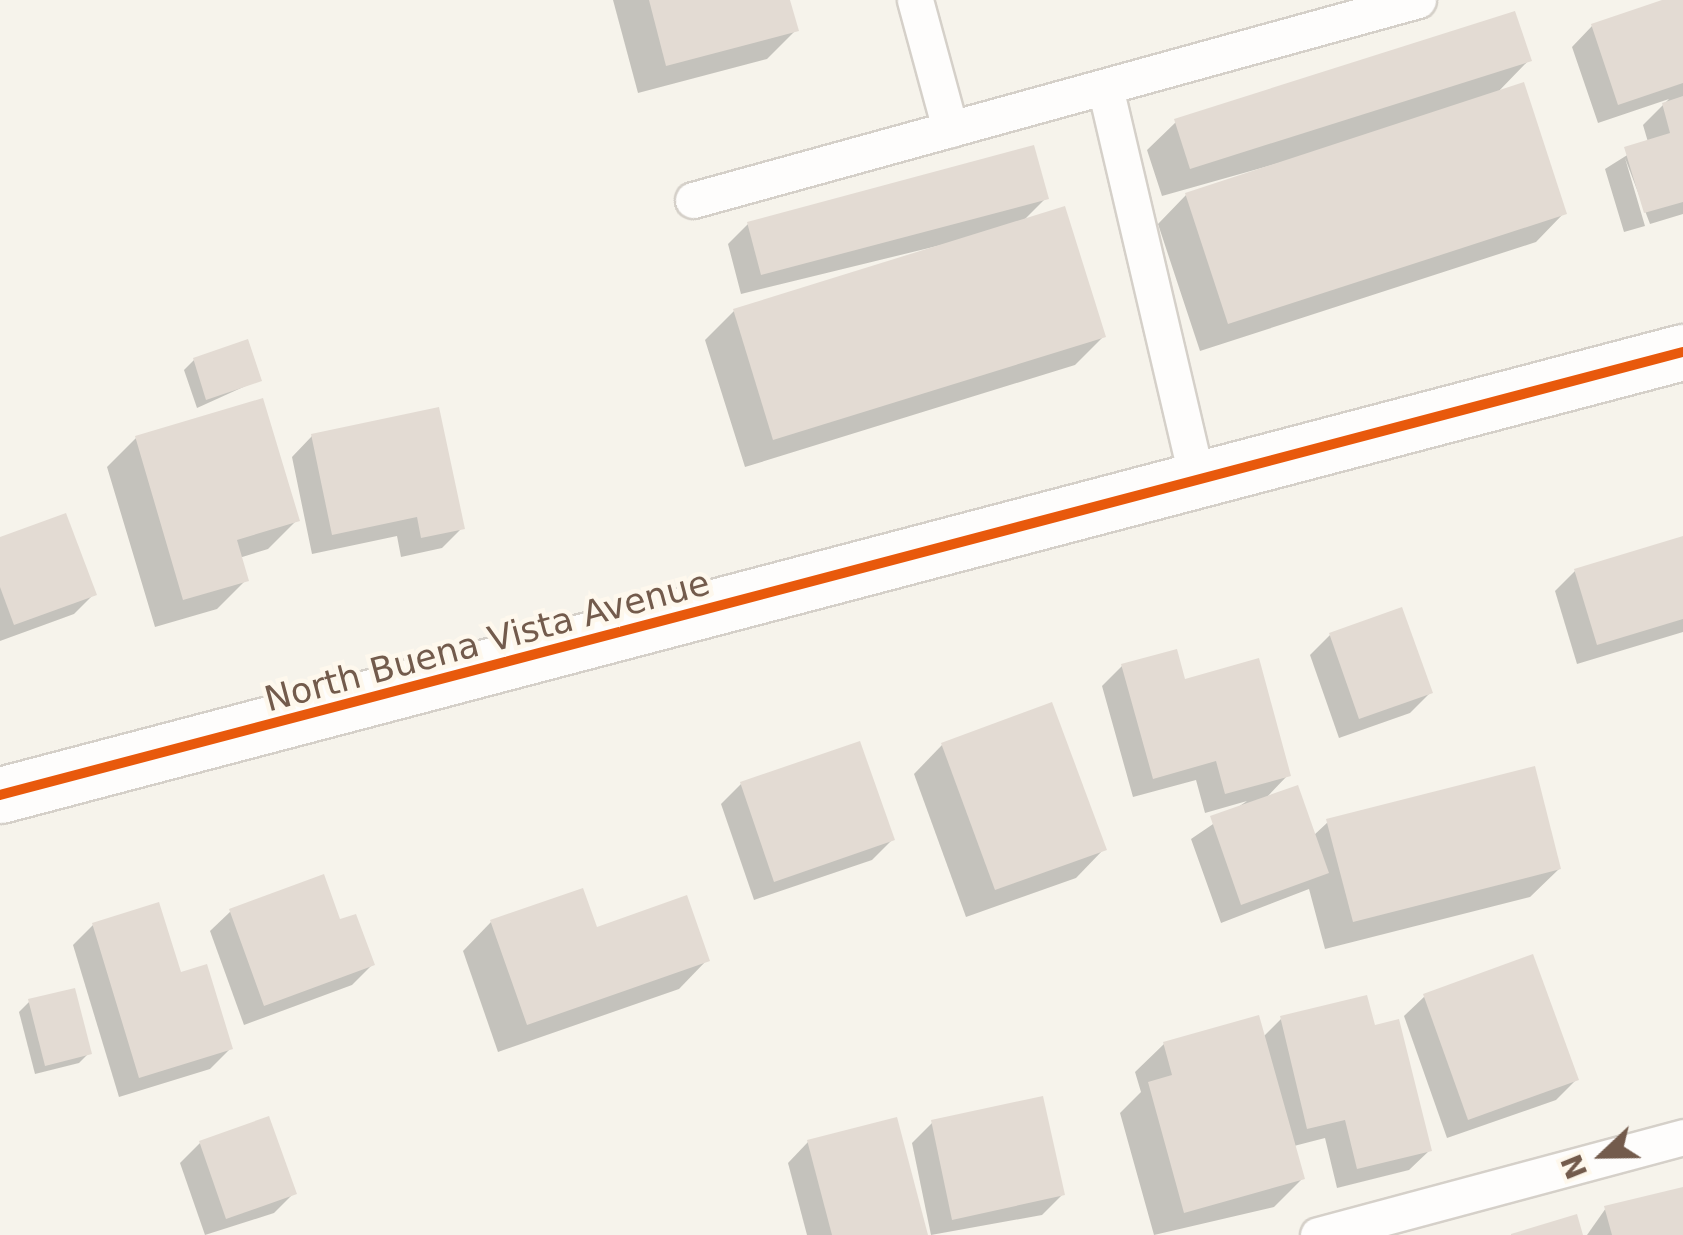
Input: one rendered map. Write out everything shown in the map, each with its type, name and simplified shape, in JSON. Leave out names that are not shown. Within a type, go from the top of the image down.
[{"type":"street","name":"North Buena Vista Avenue","points":[[0,795],[1198,485],[1683,352]]},
{"type":"lane","points":[[915,0],[950,129]]},
{"type":"lane","points":[[693,200],[1418,0]]},
{"type":"lane","points":[[1104,87],[1198,485]]},
{"type":"lane","points":[[1318,1235],[1683,1137]]},
{"type":"building","points":[[649,0],[790,0],[799,31],[666,66]]},
{"type":"building","points":[[1662,0],[1683,0],[1683,83],[1618,105],[1591,24]]},
{"type":"building","points":[[1515,11],[1532,61],[1190,169],[1174,119]]},
{"type":"building","points":[[1524,82],[1567,214],[1228,324],[1185,193]]},
{"type":"building","points":[[1683,96],[1683,202],[1644,213],[1624,147],[1670,133],[1662,103]]},
{"type":"building","points":[[1034,145],[1049,199],[761,275],[747,222]]},
{"type":"building","points":[[1065,206],[1106,337],[773,440],[733,309]]},
{"type":"building","points":[[248,339],[262,381],[206,400],[193,358]]},
{"type":"building","points":[[263,398],[300,521],[237,540],[249,581],[183,600],[135,436]]},
{"type":"building","points":[[439,407],[465,529],[421,538],[417,517],[332,535],[311,434]]},
{"type":"building","points":[[66,513],[97,595],[14,625],[0,587],[0,537]]},
{"type":"building","points":[[1683,536],[1683,619],[1597,645],[1574,569]]},
{"type":"building","points":[[1402,607],[1433,693],[1359,719],[1329,633]]},
{"type":"building","points":[[1177,649],[1185,679],[1259,658],[1291,776],[1225,794],[1216,761],[1153,779],[1121,664]]},
{"type":"building","points":[[1052,702],[1107,850],[995,890],[941,743]]},
{"type":"building","points":[[860,741],[895,840],[774,882],[740,782]]},
{"type":"building","points":[[1535,766],[1561,869],[1353,922],[1326,819]]},
{"type":"building","points":[[1298,785],[1329,873],[1241,905],[1210,816]]},
{"type":"building","points":[[324,874],[340,919],[356,914],[375,965],[264,1006],[229,909]]},
{"type":"building","points":[[583,888],[597,927],[687,895],[710,961],[527,1025],[490,920]]},
{"type":"building","points":[[159,902],[181,972],[207,964],[233,1049],[139,1078],[92,923]]},
{"type":"building","points":[[1533,954],[1579,1080],[1468,1120],[1423,994]]},
{"type":"building","points":[[75,988],[92,1054],[45,1066],[28,999]]},
{"type":"building","points":[[1367,995],[1375,1025],[1399,1019],[1432,1151],[1357,1169],[1345,1120],[1307,1129],[1280,1016]]},
{"type":"building","points":[[1259,1015],[1305,1179],[1184,1213],[1148,1082],[1172,1075],[1163,1042]]},
{"type":"building","points":[[1043,1096],[1065,1195],[952,1220],[931,1120]]},
{"type":"building","points":[[269,1116],[297,1194],[226,1219],[199,1141]]},
{"type":"building","points":[[897,1117],[928,1235],[832,1235],[807,1140]]},
{"type":"building","points":[[1683,1187],[1683,1235],[1612,1235],[1604,1206]]},
{"type":"building","points":[[1577,1214],[1583,1235],[1511,1235],[1511,1234]]},
{"type":"cycle path","points":[[0,795],[1683,352]]}]
